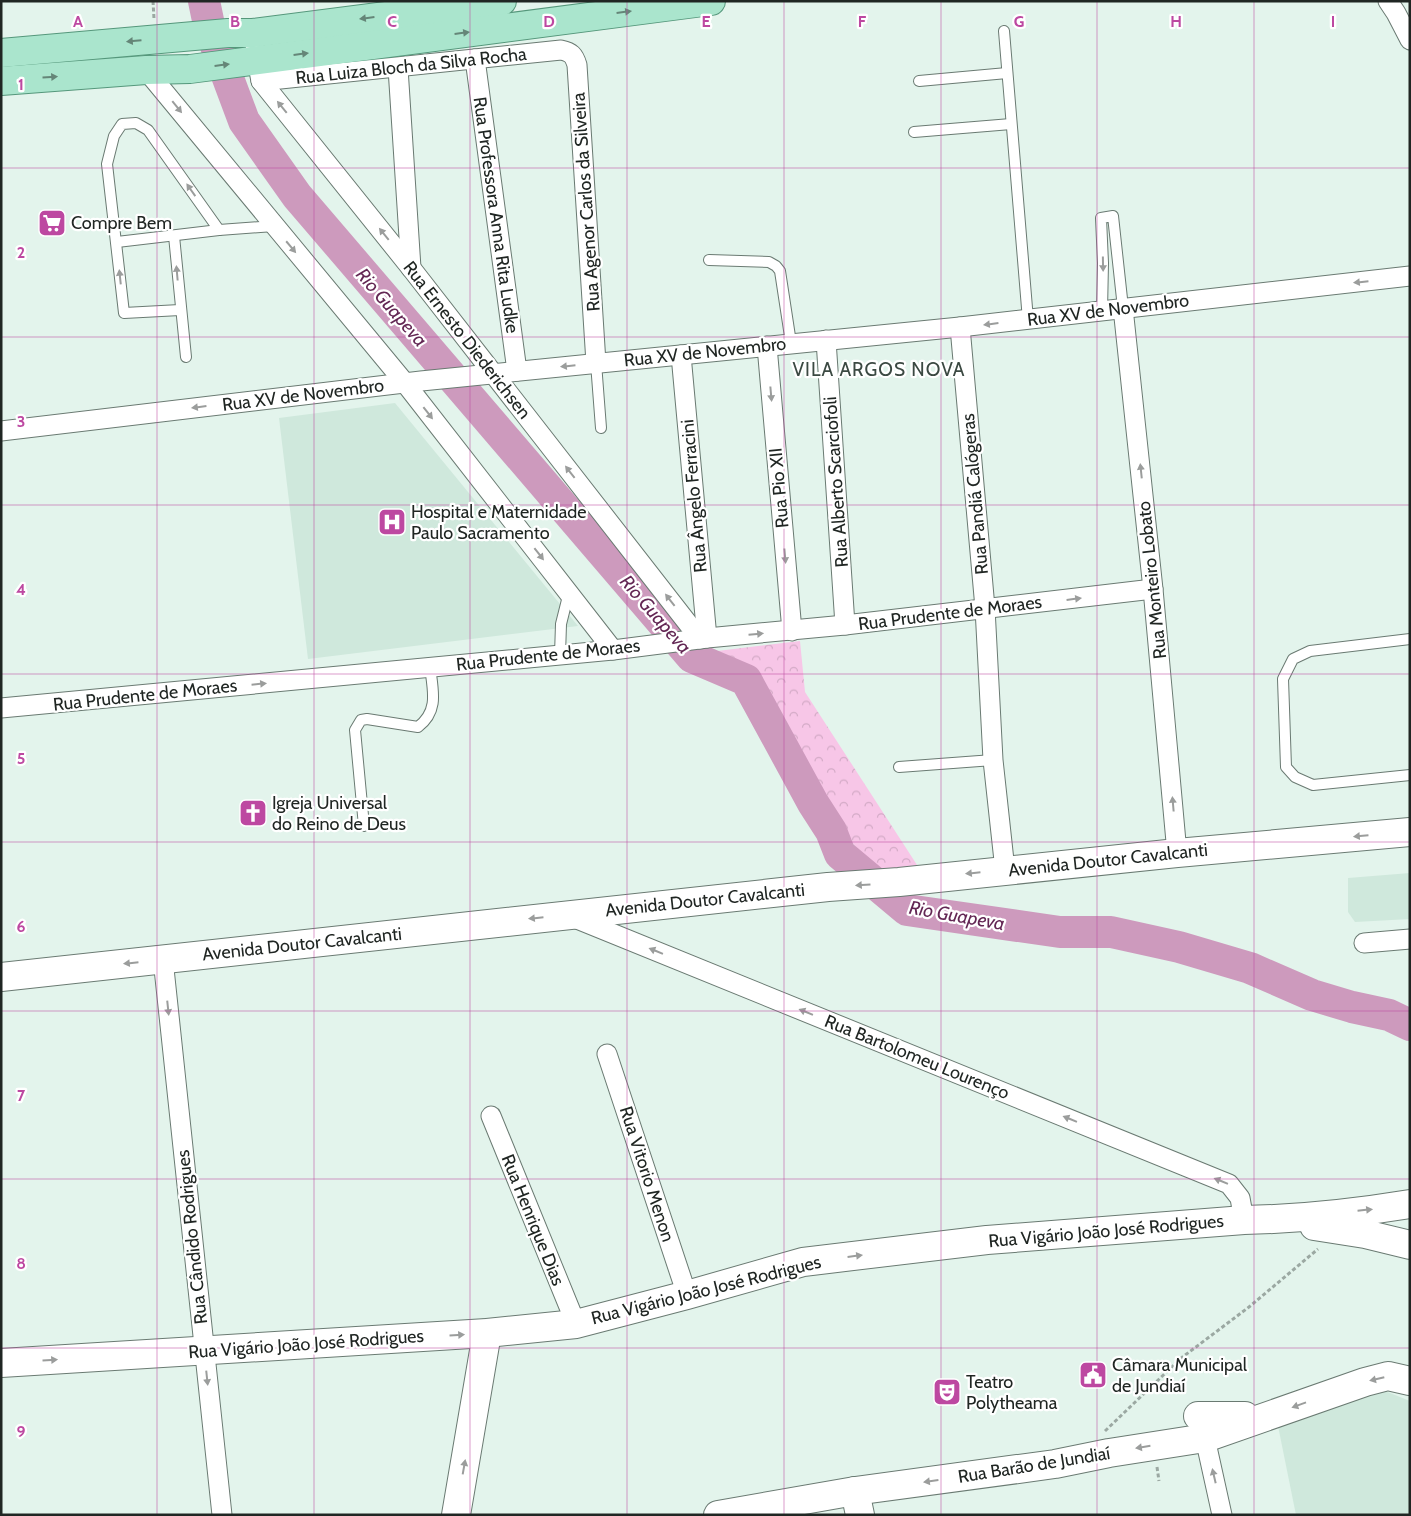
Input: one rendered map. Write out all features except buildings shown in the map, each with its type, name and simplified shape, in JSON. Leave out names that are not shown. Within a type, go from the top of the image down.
[{"type":"main road","points":[[1,53],[240,33],[502,1]]},
{"type":"main road","points":[[1,81],[146,70],[257,67],[711,1]]},
{"type":"main road","name":"Avenida Doutor Cavalcanti","points":[[1,977],[828,887],[899,882],[1177,853],[1410,832]]},
{"type":"main road","name":"Rua Vigário João José Rodrigues","points":[[1,1363],[487,1333],[576,1324],[803,1262],[987,1240],[1273,1219],[1374,1210],[1410,1204]]},
{"type":"main road","points":[[1273,1219],[1365,1234],[1410,1245]]},
{"type":"main road","points":[[456,1515],[487,1333]]},
{"type":"main road","name":"Rua Barão de Jundiaí","points":[[718,1515],[857,1503],[1055,1464],[1109,1452],[1201,1427],[1277,1413],[1365,1382],[1388,1376],[1410,1381]]},
{"type":"street","points":[[1388,1],[1410,40]]},
{"type":"street","points":[[240,33],[257,67]]},
{"type":"street","name":"Rua Luiza Bloch da Silva Rocha","points":[[257,67],[398,68],[561,50]]},
{"type":"street","name":"Rua Agenor Carlos da Silveira","points":[[561,50],[567,51],[574,56],[577,64],[596,363]]},
{"type":"street","name":"Rua Professora Anna Rita Ludke","points":[[476,59],[517,371]]},
{"type":"street","name":"Rua Ernesto Diederichsen","points":[[257,67],[411,268],[484,375],[697,639]]},
{"type":"street","points":[[398,68],[411,268]]},
{"type":"street","points":[[146,70],[274,226],[413,382],[613,650]]},
{"type":"street","name":"Rua XV de Novembro","points":[[1,430],[413,382],[791,343],[960,328],[1410,276]]},
{"type":"street","name":"Rua Monteiro Lobato","points":[[1123,308],[1153,590],[1177,853]]},
{"type":"street","name":"Rua Pandiá Calógeras","points":[[960,328],[985,608],[993,760],[1005,870]]},
{"type":"street","name":"Rua Alberto Scarciofoli","points":[[826,340],[845,625]]},
{"type":"street","name":"Rua Pio XII","points":[[767,346],[792,631]]},
{"type":"street","name":"Rua Ângelo Ferracini","points":[[681,355],[697,639]]},
{"type":"street","name":"Rua Prudente de Moraes","points":[[1,708],[613,650],[697,639],[792,631],[1153,590]]},
{"type":"street","name":"Rua Bartolomeu Lourenço","points":[[568,915],[1229,1184],[1240,1198],[1244,1220]]},
{"type":"street","points":[[1364,943],[1410,939]]},
{"type":"street","name":"Rua Cândido Rodrigues","points":[[163,959],[222,1515]]},
{"type":"street","name":"Rua Vitorio Menon","points":[[608,1054],[686,1295]]},
{"type":"street","name":"Rua Henrique Dias","points":[[491,1116],[576,1324]]},
{"type":"street","points":[[1201,1427],[1222,1515]]},
{"type":"lane","points":[[1004,31],[1028,320]]},
{"type":"lane","points":[[919,81],[1007,73]]},
{"type":"lane","points":[[180,310],[124,312],[107,164],[114,136],[122,124],[136,123],[148,130],[219,230]]},
{"type":"lane","points":[[914,132],[1011,124]]},
{"type":"lane","points":[[1102,311],[1103,263],[1101,218],[1113,216],[1123,308]]},
{"type":"lane","points":[[117,242],[219,230],[274,226]]},
{"type":"lane","points":[[174,236],[186,357]]},
{"type":"lane","points":[[710,260],[769,262],[776,266],[780,271],[791,343]]},
{"type":"lane","points":[[596,363],[601,428]]},
{"type":"lane","points":[[560,654],[561,624],[569,592]]},
{"type":"lane","points":[[1410,638],[1310,651],[1293,659],[1283,679],[1286,767],[1295,777],[1313,785],[1410,775]]},
{"type":"lane","points":[[364,826],[355,730],[357,724],[360,720],[367,719],[418,727],[427,721],[433,707],[430,667]]},
{"type":"lane","points":[[898,767],[993,760]]},
{"type":"path","points":[[1108,1427],[1180,1359],[1249,1307],[1321,1246]]},
{"type":"shaded area","name":"Hospital e Maternidade Paulo Sacramento","points":[[395,403],[578,626],[308,659],[279,418]]},
{"type":"shaded area","points":[[1410,873],[1410,919],[1355,922],[1348,912],[1348,878]]},
{"type":"shaded area","points":[[1380,1389],[1410,1401],[1410,1515],[1296,1515],[1277,1421]]},
{"type":"green space","points":[[800,641],[805,692],[919,868],[882,875],[843,833],[785,725],[748,670],[701,653]]},
{"type":"waterway","name":"Rio Guapeva","points":[[204,1],[210,30],[244,121],[297,196],[692,657],[746,680],[813,803],[831,831],[840,854],[907,910],[1060,932],[1111,932],[1179,947],[1250,968],[1312,995],[1352,1007],[1389,1015],[1410,1025]]},
{"type":"place","name":"Compre Bem","points":[[52,223]]},
{"type":"place","name":"Hospital e Maternidade Paulo Sacramento","points":[[392,522]]},
{"type":"place","name":"Igreja Universal do Reino de Deus","points":[[253,813]]},
{"type":"place","name":"Câmara Municipal de Jundiaí","points":[[1093,1375]]},
{"type":"place","name":"Teatro Polytheama","points":[[947,1392]]},
{"type":"district","name":"VILA ARGOS NOVA","points":[[879,369]]}]
